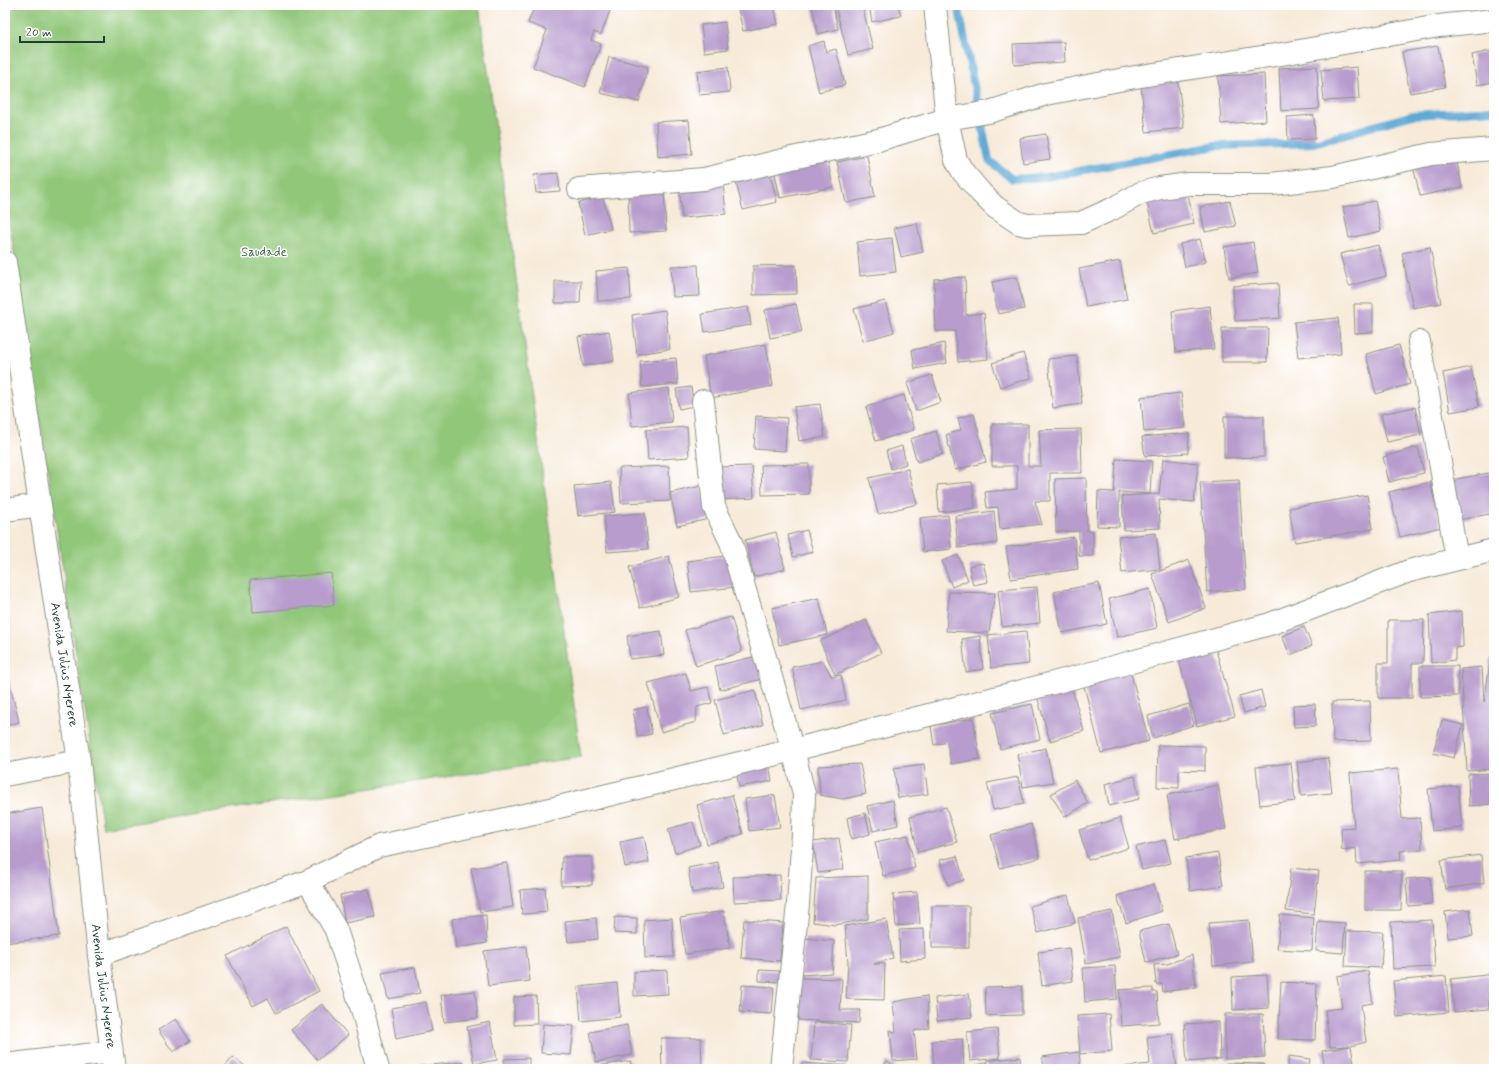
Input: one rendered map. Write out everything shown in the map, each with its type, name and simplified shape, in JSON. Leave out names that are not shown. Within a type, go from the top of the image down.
[{"type":"street","points":[[935,5],[947,119],[956,160],[963,172],[981,193],[995,207],[1019,223],[1027,225],[1081,223],[1112,209],[1140,193],[1160,188],[1188,184],[1271,184],[1333,176],[1431,154],[1494,149]]},
{"type":"street","points":[[579,189],[704,179],[792,158],[878,140],[947,119],[989,112],[1046,94],[1135,77],[1288,53],[1439,26],[1494,20]]},
{"type":"street","name":"Avenida Julius Nyerere","points":[[5,262],[79,761],[99,955],[112,1061]]},
{"type":"street","points":[[1419,342],[1457,559]]},
{"type":"street","points":[[703,401],[714,507],[731,542],[804,794],[798,904],[781,1069]]},
{"type":"street","points":[[5,510],[40,505]]},
{"type":"street","points":[[99,955],[308,881],[379,846],[534,813],[792,750],[1084,675],[1270,624],[1409,571],[1494,550]]},
{"type":"street","points":[[5,775],[79,761]]},
{"type":"street","points":[[308,881],[336,930],[362,1009],[378,1069]]},
{"type":"street","points":[[5,1065],[112,1061]]},
{"type":"green space","name":"Saudade","points":[[5,5],[479,5],[581,757],[103,828],[5,194]]},
{"type":"building","points":[[535,5],[612,5],[601,35],[594,32],[591,40],[601,44],[585,87],[533,67],[547,30],[528,23]]},
{"type":"building","points":[[737,5],[774,5],[778,24],[743,31]]},
{"type":"building","points":[[812,5],[833,5],[838,29],[818,34]]},
{"type":"building","points":[[835,5],[862,5],[873,49],[848,55]]},
{"type":"building","points":[[869,5],[898,5],[901,16],[872,22]]},
{"type":"building","points":[[725,22],[728,49],[704,52],[701,25]]},
{"type":"building","points":[[824,41],[826,52],[836,49],[845,85],[819,92],[808,46]]},
{"type":"building","points":[[1064,42],[1065,62],[1014,65],[1013,44]]},
{"type":"building","points":[[1438,46],[1445,87],[1410,93],[1402,52]]},
{"type":"building","points":[[1494,50],[1494,82],[1477,85],[1472,55]]},
{"type":"building","points":[[609,57],[648,67],[639,102],[600,93]]},
{"type":"building","points":[[1317,66],[1319,109],[1281,111],[1279,68]]},
{"type":"building","points":[[728,67],[730,92],[699,95],[697,71]]},
{"type":"building","points":[[1357,67],[1359,99],[1324,101],[1321,70]]},
{"type":"building","points":[[1177,74],[1184,128],[1146,132],[1140,78]]},
{"type":"building","points":[[1264,74],[1266,121],[1221,124],[1218,76]]},
{"type":"building","points":[[1314,115],[1315,139],[1288,140],[1287,117]]},
{"type":"building","points":[[689,120],[692,154],[658,157],[656,122]]},
{"type":"building","points":[[1046,134],[1050,159],[1023,163],[1020,138]]},
{"type":"building","points":[[826,153],[833,187],[780,198],[773,164]]},
{"type":"building","points":[[867,156],[875,197],[846,203],[837,162]]},
{"type":"building","points":[[1456,157],[1462,187],[1420,196],[1413,166]]},
{"type":"building","points":[[768,166],[777,202],[743,210],[734,175]]},
{"type":"building","points":[[558,173],[560,191],[536,193],[534,175]]},
{"type":"building","points":[[723,181],[726,214],[682,218],[679,185]]},
{"type":"building","points":[[664,189],[666,231],[629,233],[628,191]]},
{"type":"building","points":[[1187,189],[1194,224],[1154,233],[1146,198]]},
{"type":"building","points":[[603,197],[611,229],[585,235],[578,203]]},
{"type":"building","points":[[1230,201],[1236,226],[1205,232],[1200,207]]},
{"type":"building","points":[[1375,201],[1381,231],[1349,238],[1343,207]]},
{"type":"building","points":[[917,223],[923,252],[901,257],[894,228]]},
{"type":"building","points":[[892,238],[896,272],[860,276],[857,242]]},
{"type":"building","points":[[1200,239],[1206,262],[1185,267],[1180,244]]},
{"type":"building","points":[[1253,242],[1258,273],[1229,278],[1224,247]]},
{"type":"building","points":[[1378,245],[1386,276],[1349,286],[1340,254]]},
{"type":"building","points":[[1430,247],[1441,303],[1413,308],[1402,253]]},
{"type":"building","points":[[1120,261],[1127,299],[1086,307],[1079,269]]},
{"type":"building","points":[[698,265],[700,296],[673,297],[671,266]]},
{"type":"building","points":[[796,265],[797,294],[753,295],[753,266]]},
{"type":"building","points":[[629,268],[631,299],[598,301],[596,271]]},
{"type":"building","points":[[965,277],[966,315],[984,313],[988,359],[958,362],[955,331],[936,331],[934,279]]},
{"type":"building","points":[[1017,277],[1024,309],[998,314],[992,282]]},
{"type":"building","points":[[555,281],[581,281],[580,303],[555,303]]},
{"type":"building","points":[[1278,283],[1280,318],[1235,321],[1233,286]]},
{"type":"building","points":[[885,301],[894,332],[863,341],[854,309]]},
{"type":"building","points":[[796,304],[802,332],[770,338],[765,310]]},
{"type":"building","points":[[1354,304],[1373,304],[1373,332],[1355,333]]},
{"type":"building","points":[[1210,306],[1214,349],[1176,352],[1172,311]]},
{"type":"building","points":[[748,307],[751,325],[705,332],[702,314]]},
{"type":"building","points":[[665,310],[670,349],[637,354],[632,315]]},
{"type":"building","points":[[1338,318],[1341,354],[1298,358],[1294,322]]},
{"type":"building","points":[[1222,328],[1268,328],[1267,362],[1222,362]]},
{"type":"building","points":[[609,331],[614,361],[583,366],[578,337]]},
{"type":"building","points":[[944,343],[947,363],[915,369],[912,350]]},
{"type":"building","points":[[766,344],[773,386],[711,398],[704,356]]},
{"type":"building","points":[[1399,345],[1410,384],[1376,394],[1366,354]]},
{"type":"building","points":[[1023,353],[1031,378],[1000,387],[992,363]]},
{"type":"building","points":[[1077,356],[1082,404],[1053,408],[1048,359]]},
{"type":"building","points":[[676,358],[678,384],[642,387],[640,361]]},
{"type":"building","points":[[1471,367],[1479,407],[1450,412],[1443,373]]},
{"type":"building","points":[[932,375],[941,402],[916,411],[907,383]]},
{"type":"building","points":[[691,387],[694,406],[679,409],[676,389]]},
{"type":"building","points":[[669,388],[672,422],[632,426],[629,393]]},
{"type":"building","points":[[1181,393],[1185,428],[1144,432],[1141,397]]},
{"type":"building","points":[[904,395],[914,430],[876,441],[866,407]]},
{"type":"building","points":[[820,404],[825,437],[799,441],[794,407]]},
{"type":"building","points":[[1415,407],[1421,435],[1387,442],[1381,414]]},
{"type":"building","points":[[974,414],[986,462],[955,470],[946,435],[961,430],[958,418]]},
{"type":"building","points":[[756,416],[787,418],[785,451],[754,449]]},
{"type":"building","points":[[1224,416],[1264,416],[1264,457],[1224,458]]},
{"type":"building","points":[[992,424],[1028,424],[1028,466],[1041,466],[1039,430],[1081,429],[1082,473],[1050,473],[1050,501],[1035,501],[1042,524],[1000,529],[998,507],[987,508],[985,492],[1017,489],[1017,466],[992,466]]},
{"type":"building","points":[[687,427],[689,457],[648,460],[646,430]]},
{"type":"building","points":[[936,431],[943,454],[917,462],[910,439]]},
{"type":"building","points":[[1189,433],[1188,453],[1145,456],[1142,437]]},
{"type":"building","points":[[902,446],[906,464],[891,469],[886,451]]},
{"type":"building","points":[[1418,447],[1424,473],[1389,482],[1383,457]]},
{"type":"building","points":[[1116,459],[1152,461],[1150,494],[1119,492],[1119,527],[1097,526],[1098,491],[1114,492]]},
{"type":"building","points":[[1163,459],[1198,463],[1194,502],[1159,499],[1160,528],[1124,530],[1122,496],[1159,494]]},
{"type":"building","points":[[809,464],[809,494],[762,495],[761,465]]},
{"type":"building","points":[[669,466],[670,501],[621,503],[619,468]]},
{"type":"building","points":[[752,466],[754,498],[720,500],[719,467]]},
{"type":"building","points":[[908,469],[917,504],[878,514],[869,478]]},
{"type":"building","points":[[1494,472],[1494,513],[1459,520],[1452,480]]},
{"type":"building","points":[[1086,478],[1087,531],[1093,531],[1093,556],[1079,556],[1079,531],[1056,532],[1055,479]]},
{"type":"building","points":[[1239,480],[1246,589],[1207,592],[1200,482]]},
{"type":"building","points":[[611,482],[615,512],[578,516],[574,486]]},
{"type":"building","points":[[972,482],[975,508],[939,512],[937,485]]},
{"type":"building","points":[[1430,482],[1441,527],[1400,537],[1389,492]]},
{"type":"building","points":[[701,486],[709,519],[677,526],[670,493]]},
{"type":"building","points":[[1367,495],[1373,529],[1295,542],[1289,508]]},
{"type":"building","points":[[994,511],[997,543],[958,548],[955,516]]},
{"type":"building","points":[[645,513],[648,549],[607,552],[604,516]]},
{"type":"building","points":[[948,515],[951,549],[923,552],[920,518]]},
{"type":"building","points":[[807,530],[813,552],[793,557],[788,535]]},
{"type":"building","points":[[776,532],[785,569],[754,577],[745,540]]},
{"type":"building","points":[[1156,533],[1160,569],[1122,573],[1118,537]]},
{"type":"building","points":[[1074,537],[1078,569],[1011,579],[1006,547]]},
{"type":"building","points":[[733,555],[736,587],[691,592],[687,561]]},
{"type":"building","points":[[958,555],[968,580],[952,587],[942,561]]},
{"type":"building","points":[[669,556],[679,597],[640,608],[629,567]]},
{"type":"building","points":[[1189,560],[1206,608],[1169,622],[1152,574]]},
{"type":"building","points":[[983,563],[988,582],[973,585],[969,566]]},
{"type":"building","points":[[331,573],[334,605],[253,612],[250,580]]},
{"type":"building","points":[[1099,583],[1107,624],[1062,633],[1054,592]]},
{"type":"building","points":[[1037,587],[1040,623],[1002,627],[998,590]]},
{"type":"building","points":[[1150,589],[1157,628],[1117,637],[1109,599]]},
{"type":"building","points":[[949,592],[995,593],[989,633],[946,631]]},
{"type":"building","points":[[819,598],[827,635],[779,645],[772,608]]},
{"type":"building","points":[[1462,611],[1463,647],[1455,648],[1455,660],[1431,663],[1429,615]]},
{"type":"building","points":[[731,617],[742,652],[696,666],[685,630]]},
{"type":"building","points":[[866,620],[881,653],[835,675],[820,641]]},
{"type":"building","points":[[1388,620],[1424,620],[1423,663],[1412,663],[1412,698],[1378,698],[1378,663],[1388,663]]},
{"type":"building","points":[[1304,627],[1312,646],[1290,655],[1282,636]]},
{"type":"building","points":[[661,631],[664,655],[630,659],[627,636]]},
{"type":"building","points":[[1026,631],[1029,664],[991,668],[988,635]]},
{"type":"building","points":[[980,636],[983,669],[966,672],[962,639]]},
{"type":"building","points":[[1215,647],[1235,716],[1197,726],[1178,657]]},
{"type":"building","points":[[757,656],[762,679],[720,690],[715,666]]},
{"type":"building","points":[[1491,657],[1494,658],[1494,769],[1467,771],[1461,669],[1482,667],[1484,702]]},
{"type":"building","points":[[823,661],[832,677],[841,675],[846,700],[801,710],[792,667]]},
{"type":"building","points":[[5,665],[19,722],[5,726]]},
{"type":"building","points":[[1420,666],[1458,666],[1458,696],[1420,697]]},
{"type":"building","points":[[1130,670],[1149,741],[1101,753],[1083,682]]},
{"type":"building","points":[[686,673],[691,691],[708,687],[712,703],[697,707],[696,722],[661,732],[648,683]]},
{"type":"building","points":[[1070,682],[1084,731],[1050,741],[1036,693]]},
{"type":"building","points":[[755,690],[763,725],[724,735],[715,700]]},
{"type":"building","points":[[1261,690],[1265,707],[1244,713],[1239,696]]},
{"type":"building","points":[[1370,701],[1371,741],[1333,742],[1332,702]]},
{"type":"building","points":[[1032,704],[1040,739],[1000,749],[992,713]]},
{"type":"building","points":[[1189,704],[1194,725],[1153,738],[1148,716]]},
{"type":"building","points":[[1315,704],[1316,726],[1294,727],[1293,705]]},
{"type":"building","points":[[647,707],[652,734],[638,737],[633,710]]},
{"type":"building","points":[[973,718],[980,759],[951,764],[947,742],[934,745],[931,726]]},
{"type":"building","points":[[1442,720],[1463,725],[1454,758],[1433,753]]},
{"type":"building","points":[[1158,745],[1205,746],[1205,771],[1179,770],[1179,788],[1157,787]]},
{"type":"building","points":[[1046,748],[1053,782],[1023,787],[1017,754]]},
{"type":"building","points":[[1328,758],[1332,793],[1301,796],[1297,762]]},
{"type":"building","points":[[1291,763],[1295,801],[1260,805],[1256,767]]},
{"type":"building","points":[[769,764],[772,781],[739,787],[736,770]]},
{"type":"building","points":[[860,764],[866,794],[843,799],[820,795],[818,766]]},
{"type":"building","points":[[924,764],[928,794],[898,798],[894,768]]},
{"type":"building","points":[[1398,769],[1402,819],[1420,818],[1422,849],[1400,851],[1401,860],[1357,864],[1356,848],[1342,850],[1341,828],[1354,827],[1350,773]]},
{"type":"building","points":[[1494,773],[1494,804],[1469,806],[1468,774]]},
{"type":"building","points":[[1135,776],[1139,799],[1109,806],[1105,784]]},
{"type":"building","points":[[1018,777],[1024,804],[993,810],[987,783]]},
{"type":"building","points":[[1075,780],[1088,803],[1064,817],[1051,794]]},
{"type":"building","points":[[1218,785],[1226,829],[1175,839],[1167,795]]},
{"type":"building","points":[[1458,786],[1462,828],[1432,831],[1428,789]]},
{"type":"building","points":[[732,795],[743,834],[707,844],[697,805]]},
{"type":"building","points":[[775,795],[780,827],[749,831],[745,799]]},
{"type":"building","points":[[893,800],[898,825],[873,831],[867,806]]},
{"type":"building","points":[[946,807],[957,842],[918,852],[910,817]]},
{"type":"building","points":[[42,808],[59,936],[5,943],[5,814]]},
{"type":"building","points":[[865,813],[870,834],[851,839],[847,818]]},
{"type":"building","points":[[1120,818],[1129,848],[1088,860],[1079,830]]},
{"type":"building","points":[[693,822],[700,845],[675,853],[668,829]]},
{"type":"building","points":[[1031,824],[1040,858],[1000,868],[991,835]]},
{"type":"building","points":[[908,835],[915,868],[883,876],[875,842]]},
{"type":"building","points":[[644,837],[649,862],[625,867],[620,842]]},
{"type":"building","points":[[839,838],[844,869],[818,873],[813,842]]},
{"type":"building","points":[[1165,840],[1171,863],[1142,870],[1136,847]]},
{"type":"building","points":[[1218,853],[1223,886],[1190,891],[1186,858]]},
{"type":"building","points":[[1481,855],[1484,883],[1445,889],[1441,860]]},
{"type":"building","points":[[957,856],[964,880],[948,885],[940,860]]},
{"type":"building","points":[[562,857],[592,857],[592,885],[561,886]]},
{"type":"building","points":[[718,862],[723,887],[692,893],[688,868]]},
{"type":"building","points":[[507,863],[513,907],[480,912],[471,868]]},
{"type":"building","points":[[1291,868],[1319,871],[1314,914],[1286,911]]},
{"type":"building","points":[[1365,871],[1402,871],[1401,910],[1365,910]]},
{"type":"building","points":[[780,875],[781,900],[734,902],[733,877]]},
{"type":"building","points":[[868,876],[868,919],[835,925],[813,922],[816,878]]},
{"type":"building","points":[[1430,877],[1432,904],[1408,906],[1406,879]]},
{"type":"building","points":[[1154,884],[1162,911],[1126,923],[1117,896]]},
{"type":"building","points":[[545,888],[547,912],[522,914],[520,890]]},
{"type":"building","points":[[369,889],[375,917],[345,923],[340,895]]},
{"type":"building","points":[[917,892],[920,924],[896,926],[893,894]]},
{"type":"building","points":[[1068,895],[1075,923],[1038,933],[1030,906]]},
{"type":"building","points":[[932,906],[969,906],[969,948],[932,948]]},
{"type":"building","points":[[1470,909],[1473,936],[1448,938],[1445,912]]},
{"type":"building","points":[[724,911],[730,948],[685,954],[680,918]]},
{"type":"building","points":[[1112,911],[1120,957],[1086,964],[1078,918]]},
{"type":"building","points":[[486,915],[487,943],[456,948],[452,919]]},
{"type":"building","points":[[1280,915],[1314,918],[1312,951],[1277,949]]},
{"type":"building","points":[[615,917],[637,918],[637,934],[614,933]]},
{"type":"building","points":[[596,918],[598,939],[568,942],[565,921]]},
{"type":"building","points":[[672,918],[674,957],[645,958],[644,920]]},
{"type":"building","points":[[886,919],[893,958],[874,964],[885,964],[884,1000],[846,999],[848,963],[845,926]]},
{"type":"building","points":[[744,920],[783,923],[780,961],[741,958]]},
{"type":"building","points":[[1249,920],[1253,962],[1213,966],[1209,923]]},
{"type":"building","points":[[1432,920],[1435,967],[1393,969],[1391,922]]},
{"type":"building","points":[[1318,921],[1345,923],[1343,953],[1316,951]]},
{"type":"building","points":[[1169,924],[1177,954],[1146,962],[1139,931]]},
{"type":"building","points":[[286,926],[319,991],[276,1013],[268,998],[253,1006],[227,956]]},
{"type":"building","points":[[924,929],[925,959],[900,961],[899,930]]},
{"type":"building","points":[[1347,931],[1383,932],[1381,968],[1345,966]]},
{"type":"building","points":[[804,938],[834,941],[832,973],[801,975]]},
{"type":"building","points":[[526,946],[530,981],[488,986],[484,951]]},
{"type":"building","points":[[1069,948],[1073,981],[1042,986],[1038,952]]},
{"type":"building","points":[[1192,955],[1196,987],[1163,992],[1162,984],[1156,984],[1154,965],[1167,964]]},
{"type":"building","points":[[1115,966],[1117,999],[1085,1002],[1083,968]]},
{"type":"building","points":[[415,967],[420,993],[388,999],[382,973]]},
{"type":"building","points":[[667,970],[668,994],[634,996],[634,972]]},
{"type":"building","points":[[759,970],[780,971],[780,982],[759,981]]},
{"type":"building","points":[[1368,971],[1373,1003],[1361,1005],[1366,1042],[1351,1046],[1355,1069],[1325,1069],[1322,1051],[1350,1046],[1330,1047],[1325,1010],[1342,1008],[1337,976]]},
{"type":"building","points":[[1494,974],[1494,997],[1488,998],[1489,1009],[1454,1012],[1451,979]]},
{"type":"building","points":[[1267,975],[1269,1008],[1233,1010],[1232,977]]},
{"type":"building","points":[[1446,976],[1449,1012],[1397,1017],[1393,981]]},
{"type":"building","points":[[800,978],[842,979],[840,1010],[860,1010],[859,1023],[798,1020]]},
{"type":"building","points":[[1281,982],[1317,984],[1315,1040],[1278,1039]]},
{"type":"building","points":[[617,983],[620,1017],[581,1021],[578,987]]},
{"type":"building","points":[[742,985],[774,987],[772,1014],[740,1012]]},
{"type":"building","points":[[1022,986],[1022,1015],[986,1016],[985,987]]},
{"type":"building","points":[[1153,988],[1153,992],[1157,992],[1159,1023],[1121,1026],[1119,990]]},
{"type":"building","points":[[475,991],[478,1018],[444,1022],[441,995]]},
{"type":"building","points":[[969,994],[972,1017],[937,1021],[935,998]]},
{"type":"building","points":[[536,996],[537,1024],[514,1025],[514,997]]},
{"type":"building","points":[[927,996],[929,1028],[914,1031],[917,1059],[893,1061],[890,1030],[896,1033],[893,1002]]},
{"type":"building","points":[[426,1002],[432,1031],[396,1039],[391,1008]]},
{"type":"building","points":[[322,1004],[348,1035],[318,1060],[291,1030]]},
{"type":"building","points":[[1109,1014],[1112,1051],[1080,1054],[1077,1016]]},
{"type":"building","points":[[1225,1014],[1263,1014],[1265,1057],[1225,1059]]},
{"type":"building","points":[[176,1019],[190,1041],[173,1052],[158,1030]]},
{"type":"building","points":[[490,1022],[497,1060],[474,1064],[467,1027]]},
{"type":"building","points":[[814,1022],[851,1025],[848,1062],[811,1060]]},
{"type":"building","points":[[1219,1022],[1220,1059],[1187,1062],[1184,1024]]},
{"type":"building","points":[[543,1024],[574,1026],[571,1055],[541,1053]]},
{"type":"building","points":[[627,1025],[632,1055],[596,1062],[590,1032]]},
{"type":"building","points":[[997,1029],[1000,1058],[970,1061],[967,1032]]},
{"type":"building","points":[[1173,1034],[1177,1069],[1123,1069],[1122,1067],[1150,1064],[1147,1037]]},
{"type":"building","points":[[661,1038],[701,1038],[702,1069],[662,1069]]},
{"type":"building","points":[[962,1039],[964,1065],[934,1067],[932,1041]]},
{"type":"building","points":[[1079,1052],[1081,1069],[1044,1069],[1042,1057]]},
{"type":"building","points":[[1289,1056],[1310,1059],[1308,1069],[1287,1069]]},
{"type":"building","points":[[233,1057],[249,1069],[223,1069]]},
{"type":"building","points":[[1020,1057],[1021,1069],[988,1069],[987,1061]]},
{"type":"building","points":[[529,1058],[529,1069],[504,1069],[504,1059]]},
{"type":"building","points":[[631,1061],[630,1069],[597,1069],[597,1066]]},
{"type":"building","points":[[887,1061],[899,1069],[882,1069]]},
{"type":"building","points":[[463,1062],[463,1069],[421,1069],[420,1066]]},
{"type":"building","points":[[802,1063],[846,1066],[846,1069],[801,1069]]},
{"type":"building","points":[[1226,1063],[1264,1064],[1264,1069],[1226,1069]]},
{"type":"building","points":[[985,1064],[985,1069],[965,1069],[965,1067]]},
{"type":"waterway","points":[[958,5],[989,160],[1012,179],[1046,177],[1216,146],[1314,143],[1413,115],[1494,110]]}]
